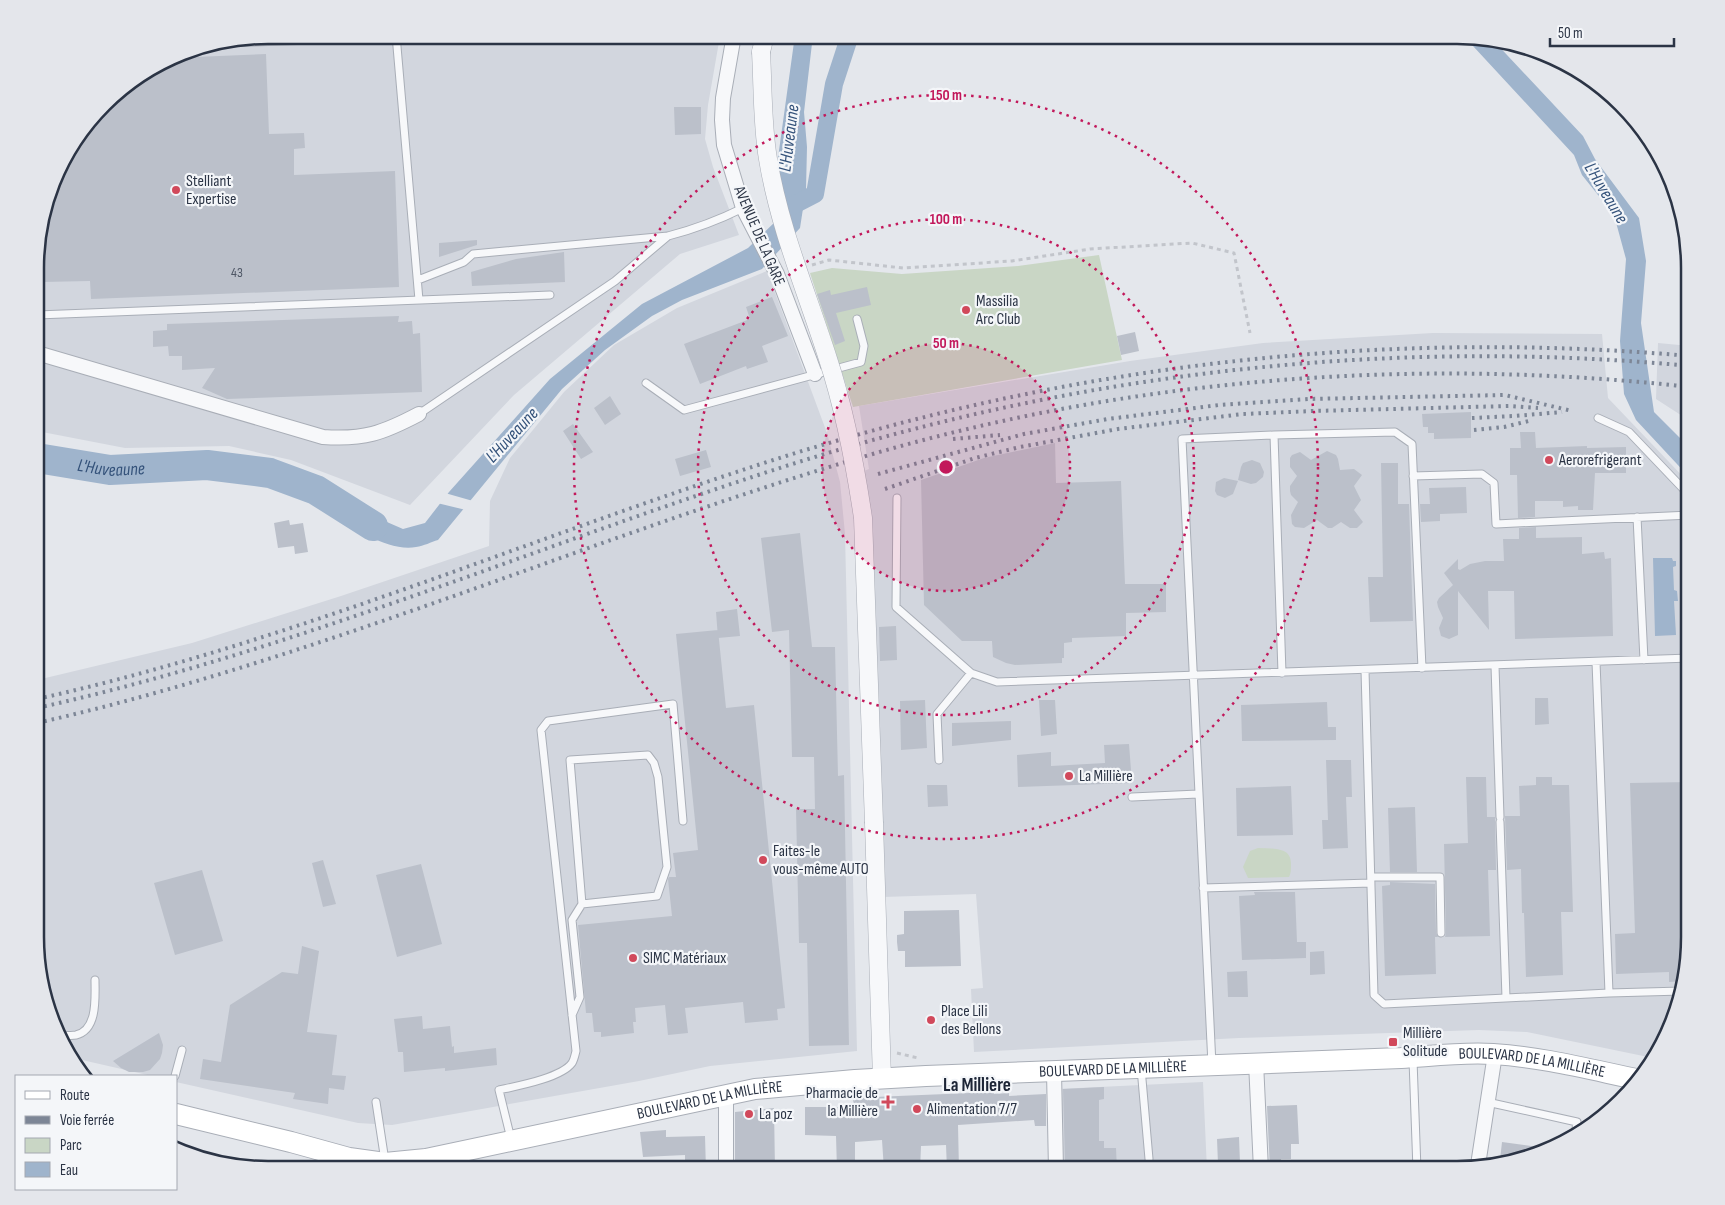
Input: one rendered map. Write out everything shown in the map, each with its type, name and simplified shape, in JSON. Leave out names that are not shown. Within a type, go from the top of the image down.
[{"type":"main road","name":"BOULEVARD DE LA MILLIÈRE","points":[[406,1161],[426,1159],[755,1089],[882,1079],[1256,1062],[1413,1057],[1464,1053],[1494,1054],[1539,1060],[1632,1078]]},
{"type":"main road","name":"BOULEVARD DE LA MILLIÈRE","points":[[178,1114],[349,1158],[371,1161]]},
{"type":"street","name":"AVENUE DE LA GARE","points":[[732,44],[723,98],[724,145],[743,208],[774,268],[815,374]]},
{"type":"street","points":[[762,44],[768,158],[792,254],[844,413],[856,470],[863,518],[882,1079]]},
{"type":"street","points":[[44,356],[323,437],[346,439],[368,435],[393,427],[419,414]]},
{"type":"street","points":[[1479,1160],[1494,1054]]},
{"type":"street","points":[[1256,1062],[1261,1161]]},
{"type":"street","points":[[1054,1072],[1056,1161]]},
{"type":"street","points":[[726,1096],[726,1161]]},
{"type":"lane","points":[[398,44],[419,300]]},
{"type":"lane","points":[[418,280],[464,262],[473,254],[668,236],[694,230],[743,208]]},
{"type":"lane","points":[[419,414],[615,281],[668,236]]},
{"type":"lane","points":[[44,315],[550,295]]},
{"type":"lane","points":[[646,383],[684,410],[861,362],[864,346],[857,319]]},
{"type":"lane","points":[[1598,418],[1629,432],[1681,487]]},
{"type":"lane","points":[[1212,1065],[1202,888],[1182,439],[1274,434],[1395,432],[1412,444],[1422,668]]},
{"type":"lane","points":[[1274,434],[1282,673]]},
{"type":"lane","points":[[1413,476],[1482,474],[1494,483],[1496,524],[1681,515]]},
{"type":"lane","points":[[897,498],[896,607],[971,673],[997,682],[1681,658]]},
{"type":"lane","points":[[1637,517],[1644,660]]},
{"type":"lane","points":[[1596,662],[1609,992]]},
{"type":"lane","points":[[1495,666],[1506,998]]},
{"type":"lane","points":[[1365,670],[1374,995],[1384,1004],[1675,990]]},
{"type":"lane","points":[[939,760],[936,714],[971,673]]},
{"type":"lane","points":[[512,1141],[499,1090],[527,1084],[558,1073],[572,1063],[576,1052],[541,730],[548,721],[673,704],[683,821]]},
{"type":"lane","points":[[572,1016],[580,997],[572,920],[582,904],[570,760],[648,755],[654,762],[658,777],[666,867],[657,896],[582,904]]},
{"type":"lane","points":[[1132,797],[1198,794]]},
{"type":"lane","points":[[1202,888],[1440,876],[1441,933]]},
{"type":"lane","points":[[66,1035],[76,1035],[88,1028],[93,1014],[95,980]]},
{"type":"lane","points":[[176,1075],[182,1050]]},
{"type":"lane","points":[[1413,1057],[1417,1161]]},
{"type":"lane","points":[[1141,1068],[1149,1159]]},
{"type":"lane","points":[[376,1102],[385,1161]]},
{"type":"lane","points":[[1487,1102],[1577,1122],[1576,1128]]},
{"type":"path","points":[[829,260],[903,268],[1012,261],[1090,249],[1192,243],[1234,253],[1250,333]]},
{"type":"shaded area","points":[[253,44],[719,44],[708,105],[705,139],[713,167],[739,235],[680,254],[514,395],[410,505],[291,460],[229,446],[125,448],[44,432],[44,253],[51,209],[67,168],[81,143],[109,109],[143,81],[168,67],[209,51]]},
{"type":"shaded area","points":[[767,271],[827,433],[840,482],[845,534],[857,1051],[710,1066],[639,1081],[392,1125],[358,1123],[178,1082],[178,1075],[148,1075],[79,1059],[67,1037],[51,996],[44,952],[44,678],[192,643],[341,596],[489,546],[490,501],[510,458],[564,392],[614,345],[677,308]]},
{"type":"shaded area","points":[[1433,333],[1602,334],[1608,398],[1681,475],[1681,952],[1674,996],[1658,1037],[1647,1057],[1527,1032],[1479,1030],[1239,1038],[974,1052],[971,989],[983,988],[976,894],[883,897],[864,471],[869,469],[859,406],[1130,361],[1263,343]]},
{"type":"shaded area","points":[[1658,343],[1681,345],[1681,415],[1656,399]]},
{"type":"shaded area","points":[[1203,1082],[1207,1161],[1062,1161],[1058,1089]]},
{"type":"green space","name":"Massilia Arc Club","points":[[1099,255],[1122,360],[853,407],[810,273],[832,268],[902,274],[1018,266]]},
{"type":"green space","points":[[1258,848],[1280,850],[1288,854],[1291,865],[1289,877],[1248,878],[1243,867],[1250,851]]},
{"type":"water","points":[[794,44],[812,44],[804,112],[807,147],[806,189],[800,228],[762,269],[682,300],[652,316],[605,350],[562,389],[438,540],[416,547],[395,546],[372,538],[331,515],[344,493],[380,519],[403,529],[425,523],[449,492],[550,379],[642,304],[748,248],[777,220],[777,165]]},
{"type":"water","points":[[1471,44],[1500,48],[1583,136],[1595,159],[1639,218],[1646,261],[1641,323],[1654,412],[1681,439],[1681,468],[1636,420],[1624,394],[1620,341],[1626,259],[1614,215],[1582,175],[1574,155]]},
{"type":"water","points":[[1653,558],[1672,558],[1673,561],[1676,561],[1676,566],[1673,567],[1674,590],[1677,591],[1678,601],[1674,601],[1676,635],[1655,636]]},
{"type":"pier","points":[[445,493],[473,501],[466,510],[437,503]]},
{"type":"building","points":[[266,54],[269,134],[304,133],[305,148],[294,149],[294,175],[395,171],[399,287],[91,299],[90,281],[44,282],[44,253],[51,209],[67,168],[81,143],[109,109],[131,90],[168,67],[192,57]]},
{"type":"building","points":[[674,107],[701,107],[701,134],[675,135]]},
{"type":"building","points":[[477,240],[477,245],[439,257],[439,243]]},
{"type":"building","points":[[564,252],[565,282],[472,286],[471,272],[516,259]]},
{"type":"building","points":[[867,287],[871,305],[836,313],[845,341],[835,345],[817,294],[830,290],[831,295]]},
{"type":"building","points":[[772,297],[788,336],[762,346],[768,362],[747,369],[746,366],[700,384],[684,344],[750,319],[746,307]]},
{"type":"building","points":[[399,316],[398,322],[412,321],[413,334],[420,333],[422,392],[227,399],[202,388],[215,368],[182,370],[182,356],[169,356],[168,346],[153,347],[153,331],[167,330],[167,324]]},
{"type":"building","points":[[1135,332],[1139,351],[1121,355],[1117,336]]},
{"type":"building","points":[[610,396],[621,414],[605,425],[594,408]]},
{"type":"building","points":[[1471,412],[1471,438],[1434,439],[1434,433],[1428,433],[1428,427],[1423,427],[1422,414]]},
{"type":"building","points":[[573,424],[593,452],[581,459],[563,431]]},
{"type":"building","points":[[1520,432],[1535,432],[1536,448],[1626,447],[1626,473],[1595,473],[1593,510],[1578,510],[1578,506],[1563,507],[1563,501],[1535,501],[1535,517],[1518,518],[1517,475],[1510,475],[1510,448],[1521,448]]},
{"type":"building","points":[[1055,443],[1056,483],[1121,481],[1125,584],[1166,584],[1166,612],[1126,613],[1126,636],[1072,638],[1072,642],[1064,643],[1062,663],[1015,665],[993,657],[992,641],[962,641],[924,605],[921,480],[984,458]]},
{"type":"building","points":[[706,450],[711,467],[680,476],[675,459]]},
{"type":"building","points":[[1327,451],[1336,455],[1340,470],[1354,469],[1362,475],[1354,486],[1361,500],[1354,510],[1363,522],[1357,528],[1350,528],[1341,522],[1332,528],[1328,528],[1317,520],[1304,528],[1295,527],[1292,524],[1291,515],[1298,502],[1291,495],[1290,491],[1290,486],[1297,476],[1290,467],[1290,458],[1292,455],[1300,452],[1311,460]]},
{"type":"building","points":[[1252,460],[1260,463],[1264,472],[1263,477],[1256,483],[1251,484],[1238,480],[1243,463]]},
{"type":"building","points":[[1381,463],[1398,463],[1398,504],[1409,504],[1413,621],[1370,622],[1368,577],[1383,577]]},
{"type":"building","points":[[1224,478],[1238,481],[1233,494],[1225,498],[1217,495],[1215,491],[1216,482]]},
{"type":"building","points":[[1466,487],[1467,513],[1440,514],[1440,521],[1421,522],[1420,504],[1430,504],[1429,488]]},
{"type":"building","points":[[289,520],[290,525],[303,523],[308,552],[295,554],[294,546],[278,548],[274,523]]},
{"type":"building","points":[[1536,527],[1536,538],[1582,537],[1582,554],[1604,552],[1605,559],[1611,558],[1613,636],[1515,639],[1514,591],[1488,591],[1489,630],[1458,591],[1458,635],[1449,639],[1441,636],[1439,628],[1443,618],[1437,602],[1453,585],[1444,573],[1458,559],[1458,569],[1460,570],[1470,564],[1485,561],[1504,561],[1503,539],[1519,539],[1519,528]]},
{"type":"building","points":[[800,533],[812,647],[835,647],[838,776],[844,775],[849,1045],[809,1046],[807,943],[799,943],[796,809],[815,809],[814,757],[792,757],[789,630],[772,632],[761,538]]},
{"type":"building","points":[[737,609],[740,636],[718,638],[716,612]]},
{"type":"building","points":[[896,626],[897,660],[880,661],[879,627]]},
{"type":"building","points":[[718,630],[726,708],[754,705],[785,1008],[777,1009],[778,1020],[745,1023],[743,1002],[685,1008],[688,1033],[668,1035],[665,1005],[635,1008],[636,1022],[633,1022],[634,1033],[601,1037],[601,1032],[594,1032],[592,1013],[586,1013],[578,925],[672,916],[668,879],[669,877],[676,877],[673,853],[698,850],[676,634]]},
{"type":"building","points":[[1535,698],[1548,698],[1549,724],[1535,725]]},
{"type":"building","points":[[925,700],[927,748],[901,750],[900,701]]},
{"type":"building","points":[[1039,700],[1055,700],[1057,734],[1041,736]]},
{"type":"building","points":[[1327,702],[1328,727],[1336,727],[1336,740],[1242,741],[1241,705]]},
{"type":"building","points":[[1011,721],[1011,740],[952,746],[952,723]]},
{"type":"building","name":"La Millière","points":[[1129,744],[1132,783],[1018,787],[1017,755],[1051,752],[1051,766],[1105,763],[1104,745]]},
{"type":"building","points":[[1326,760],[1351,760],[1352,797],[1346,797],[1348,848],[1323,849],[1322,820],[1328,820]]},
{"type":"building","points":[[1466,777],[1486,777],[1487,817],[1495,817],[1496,870],[1488,870],[1490,936],[1445,937],[1444,844],[1468,843]]},
{"type":"building","points":[[1536,777],[1552,777],[1552,785],[1569,785],[1573,912],[1561,912],[1563,975],[1526,977],[1521,869],[1507,870],[1505,816],[1520,816],[1519,786],[1536,785]]},
{"type":"building","points":[[1681,782],[1681,952],[1677,981],[1669,982],[1669,972],[1616,974],[1615,934],[1635,933],[1630,783]]},
{"type":"building","points":[[927,785],[947,785],[948,806],[928,807]]},
{"type":"building","points":[[1291,786],[1293,835],[1237,836],[1236,788]]},
{"type":"building","points":[[1415,807],[1417,872],[1390,872],[1388,808]]},
{"type":"building","points":[[323,860],[336,904],[323,907],[312,863]]},
{"type":"building","points":[[421,864],[442,944],[397,957],[376,875]]},
{"type":"building","points":[[202,870],[223,941],[175,955],[154,883]]},
{"type":"building","points":[[1390,882],[1435,884],[1436,933],[1438,937],[1435,937],[1436,974],[1385,976],[1382,886],[1390,885]]},
{"type":"building","points":[[1254,892],[1295,892],[1297,942],[1306,942],[1306,958],[1242,960],[1239,896],[1255,895]]},
{"type":"building","points":[[959,910],[961,966],[905,967],[905,951],[898,951],[897,942],[897,935],[904,934],[904,911]]},
{"type":"building","points":[[302,946],[319,951],[307,1032],[337,1035],[332,1075],[346,1076],[344,1090],[329,1088],[328,1104],[293,1099],[295,1093],[200,1079],[203,1059],[221,1062],[230,1005],[282,972],[298,974]]},
{"type":"building","points":[[1324,951],[1325,974],[1310,975],[1310,952]]},
{"type":"building","points":[[1247,971],[1248,997],[1228,997],[1227,972]]},
{"type":"building","points":[[422,1016],[423,1029],[450,1026],[454,1053],[496,1048],[497,1065],[445,1071],[445,1068],[404,1072],[403,1052],[398,1052],[394,1019]]},
{"type":"building","points":[[159,1033],[163,1045],[162,1053],[160,1059],[150,1070],[129,1072],[113,1061]]},
{"type":"building","points":[[1104,1087],[1104,1099],[1099,1100],[1099,1141],[1104,1141],[1104,1148],[1116,1148],[1117,1161],[1065,1161],[1063,1089]]},
{"type":"building","points":[[994,1092],[994,1094],[1009,1093],[1009,1096],[1046,1094],[1046,1126],[1035,1126],[1034,1120],[958,1125],[959,1161],[947,1161],[946,1145],[921,1146],[920,1161],[883,1161],[882,1140],[855,1142],[855,1161],[837,1161],[836,1136],[805,1135],[805,1107],[854,1107],[853,1099]]},
{"type":"building","points":[[1297,1105],[1299,1144],[1291,1144],[1291,1159],[1270,1161],[1267,1106]]},
{"type":"building","points":[[774,1108],[775,1161],[735,1161],[735,1112]]},
{"type":"building","points":[[666,1130],[666,1137],[705,1136],[706,1161],[685,1161],[685,1155],[643,1157],[640,1132]]},
{"type":"building","points":[[1239,1137],[1240,1161],[1218,1161],[1217,1139]]},
{"type":"building","points":[[1502,1142],[1536,1147],[1516,1154],[1500,1157]]},
{"type":"waterway","points":[[786,209],[815,194],[834,84],[847,44]]},
{"type":"waterway","name":"L'Huveaune","points":[[44,459],[110,470],[207,465],[270,473],[316,490],[373,526]]},
{"type":"railway","points":[[44,697],[133,675],[321,618],[600,519],[786,456],[897,424],[1008,398],[1120,377],[1233,361],[1346,352],[1460,347],[1575,349],[1681,355]]},
{"type":"railway","points":[[44,706],[133,685],[321,627],[786,466],[896,434],[1007,407],[1119,386],[1233,370],[1347,360],[1461,356],[1576,358],[1681,365]]},
{"type":"railway","points":[[44,721],[142,697],[246,666],[348,633],[756,490],[859,458],[960,431],[1063,409],[1166,392],[1271,381],[1376,375],[1481,374],[1585,378],[1681,386]]},
{"type":"railway","points":[[878,474],[1024,434],[1108,419],[1219,405],[1308,399],[1505,395],[1572,411]]},
{"type":"railway","points":[[885,489],[975,458],[1020,447],[1118,429],[1243,414],[1509,406],[1538,408]]},
{"type":"railway","points":[[1472,418],[1562,412]]},
{"type":"railway","points":[[1474,430],[1504,427],[1533,420]]},
{"type":"railway","points":[[953,439],[1000,435]]},
{"type":"place","name":"Stelliant Expertise","points":[[176,190]]},
{"type":"place","name":"Massilia Arc Club","points":[[966,310]]},
{"type":"place","name":"Aerorefrigerant","points":[[1549,460]]},
{"type":"place","name":"La Millière","points":[[1069,776]]},
{"type":"place","name":"Faites-le vous-même AUTO","points":[[763,860]]},
{"type":"place","name":"SIMC Matériaux","points":[[633,958]]},
{"type":"place","name":"Place Lili des Bellons","points":[[931,1020]]},
{"type":"place","name":"Millière Solitude","points":[[1393,1042]]},
{"type":"place","name":"Pharmacie de la Millière","points":[[888,1102]]},
{"type":"place","name":"Alimentation 7/7","points":[[917,1109]]},
{"type":"place","name":"La poz","points":[[749,1114]]},
{"type":"district","name":"La Millière","points":[[977,1085]]}]
